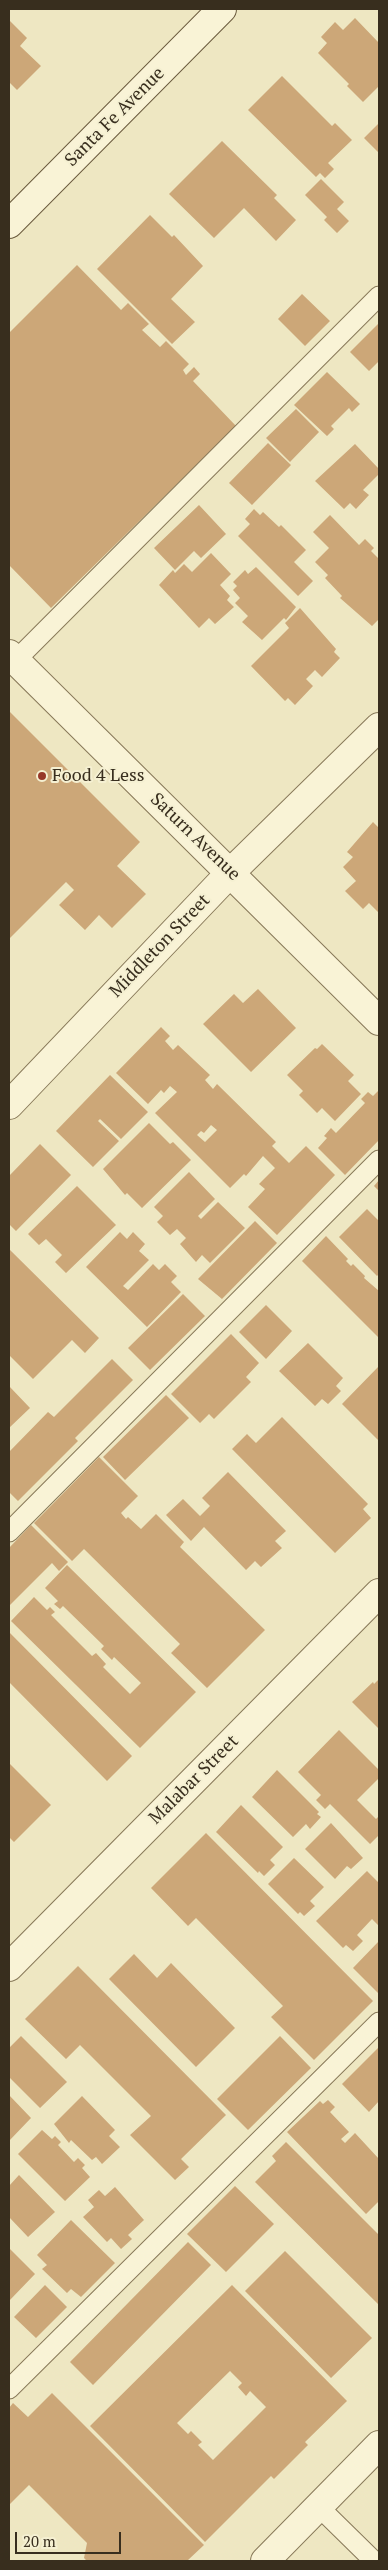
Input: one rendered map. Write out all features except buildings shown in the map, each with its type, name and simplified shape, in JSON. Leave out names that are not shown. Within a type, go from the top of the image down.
[{"type":"street","name":"Santa Fe Avenue","points":[[9,224],[222,9]]},
{"type":"street","name":"Saturn Avenue","points":[[12,657],[231,872],[379,1022]]},
{"type":"street","name":"Middleton Street","points":[[9,1104],[231,872],[379,727]]},
{"type":"street","name":"Malabar Street","points":[[9,1967],[379,1593]]},
{"type":"street","points":[[265,2561],[378,2448]]},
{"type":"lane","points":[[12,657],[379,296]]},
{"type":"lane","points":[[9,1532],[379,1160]]},
{"type":"lane","points":[[9,2389],[379,2022]]},
{"type":"lane","points":[[319,2507],[374,2561]]},
{"type":"place","name":"Food 4 Less","points":[[42,776]]}]
